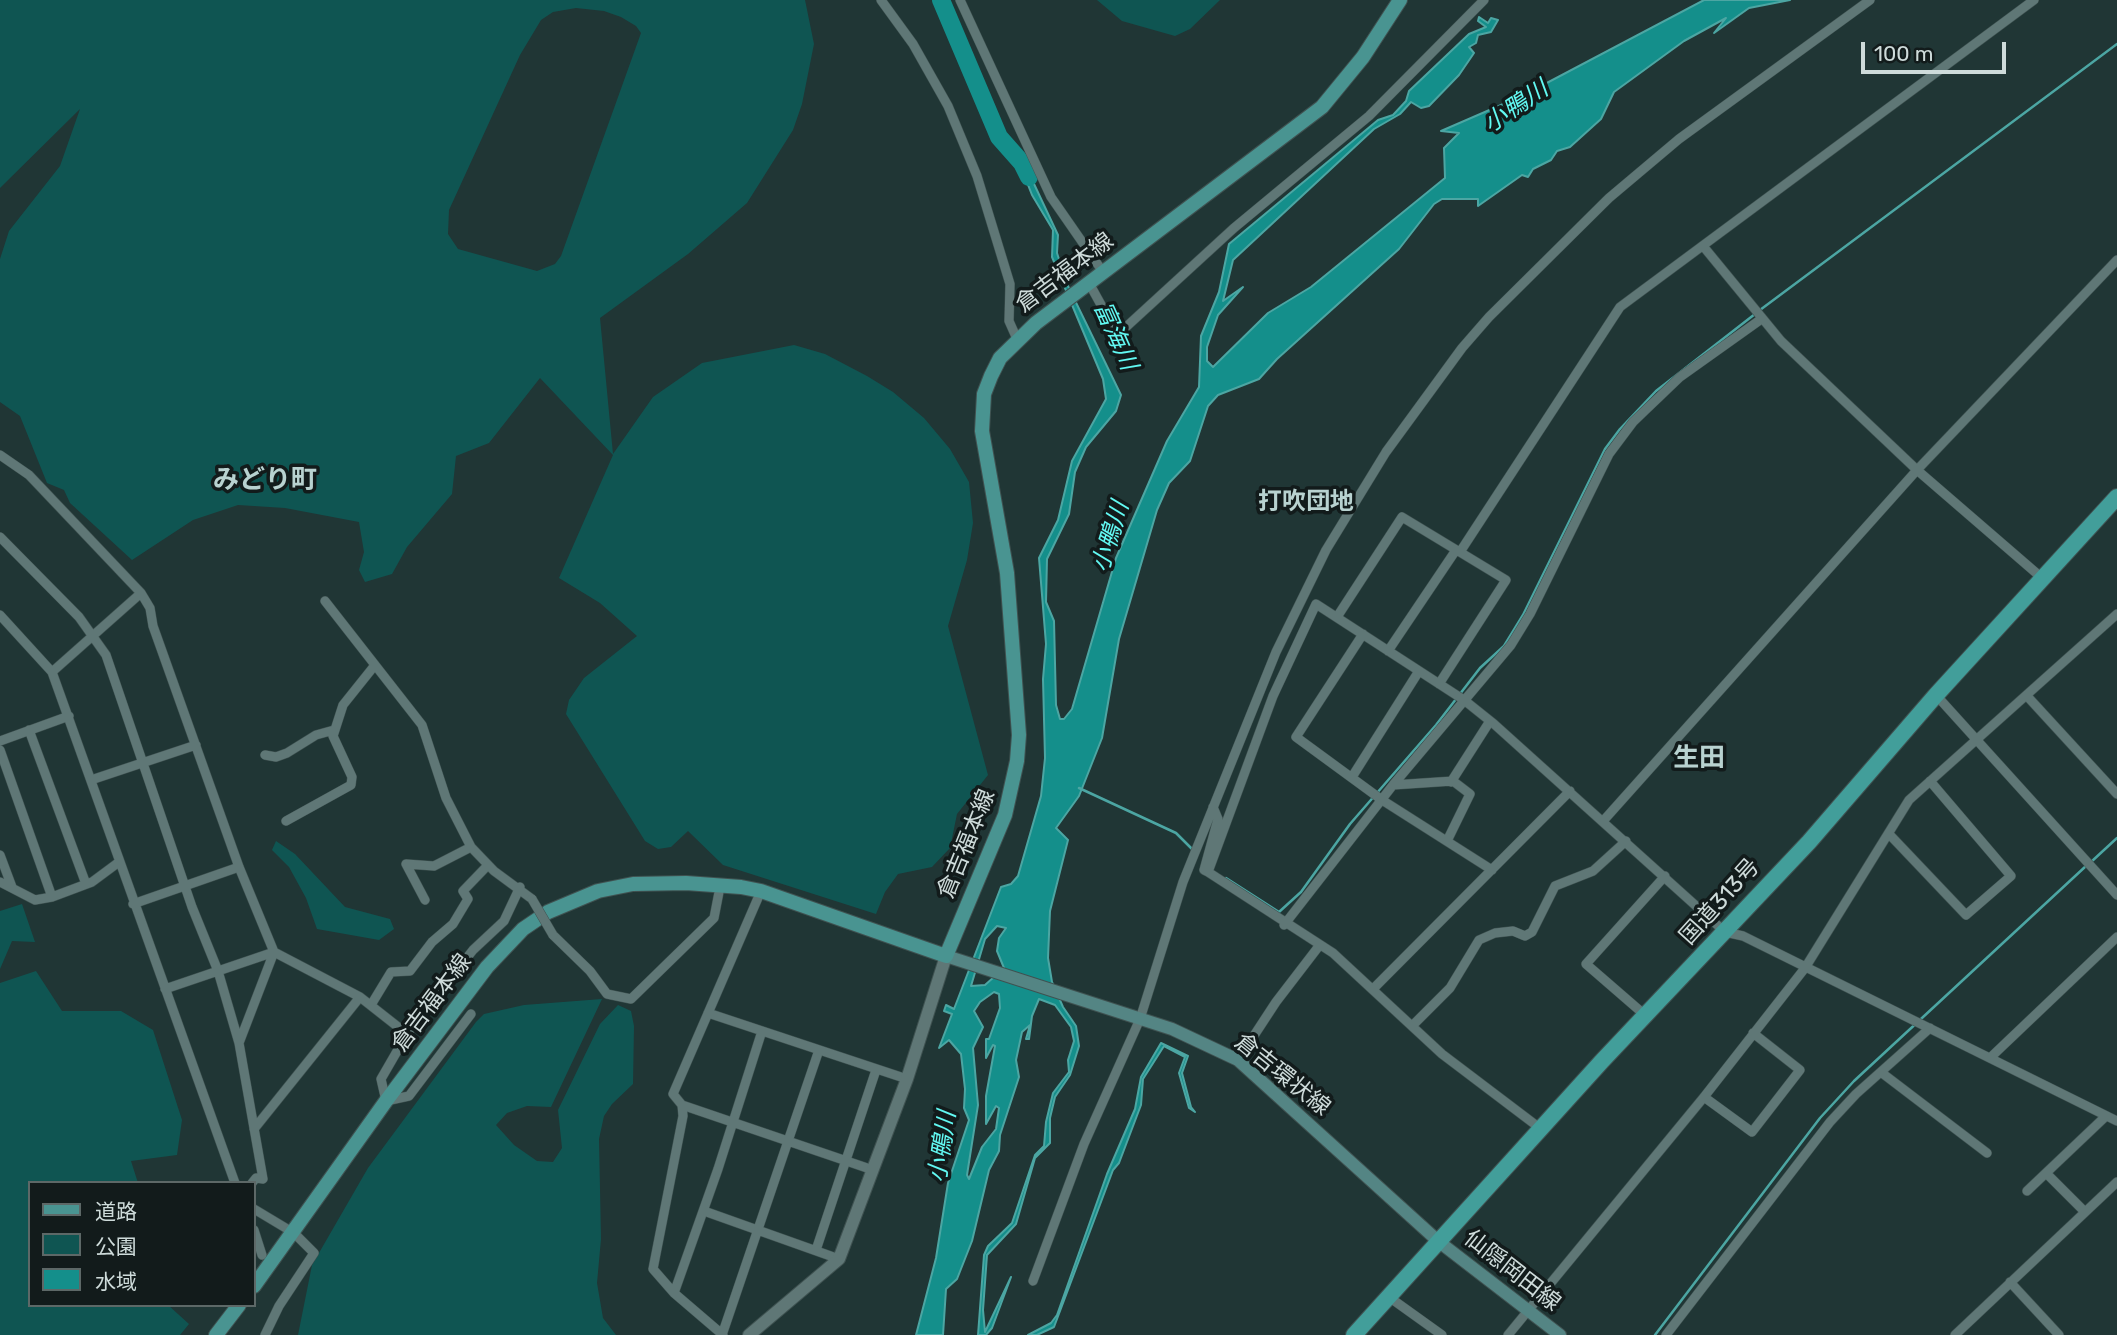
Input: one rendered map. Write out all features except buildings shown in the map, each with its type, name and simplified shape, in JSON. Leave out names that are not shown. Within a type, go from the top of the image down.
[{"type":"highway","name":"国道313号","points":[[1354,1335],[1541,1129],[1726,932],[2117,497]]},
{"type":"main road","name":"倉吉福本線","points":[[256,1283],[386,1101],[496,957],[523,929],[548,912],[598,891],[633,884],[686,883],[761,891],[946,956],[1005,815],[1017,761],[1019,735],[1013,627],[1007,573],[985,450],[982,413],[991,376],[1000,358],[1017,340],[1061,304],[1322,107],[1358,65],[1400,0]]},
{"type":"main road","name":"倉吉環状線","points":[[946,956],[1134,1018],[1207,1044],[1238,1060],[1438,1241]]},
{"type":"main road","name":"仙隠岡田線","points":[[1438,1241],[1560,1335]]},
{"type":"main road","points":[[216,1335],[237,1307]]},
{"type":"street","points":[[881,0],[913,44],[948,106],[978,176],[1010,284],[1009,321],[1017,340]]},
{"type":"street","points":[[960,0],[1051,197],[1103,272]]},
{"type":"street","points":[[1087,285],[1115,332],[1126,327],[1234,228],[1369,116],[1484,0]]},
{"type":"street","points":[[1033,1280],[1134,1018],[1183,882],[1301,595],[1386,452],[1462,348],[1538,265],[1609,198],[1679,139],[1870,0]]},
{"type":"street","points":[[1388,651],[1458,551],[1620,307],[2034,0]]},
{"type":"street","points":[[1703,246],[1760,320],[1917,470],[2042,578]]},
{"type":"street","points":[[1604,820],[1917,470],[2117,260]]},
{"type":"street","points":[[1284,925],[1393,785],[1511,645],[1530,614],[1609,454],[1633,422],[1680,377],[1760,320]]},
{"type":"street","points":[[0,454],[29,475],[141,593],[150,608],[153,626],[239,867],[274,952],[360,997],[407,1034]]},
{"type":"street","points":[[1337,617],[1402,517],[1506,580],[1440,684]]},
{"type":"street","points":[[0,537],[93,634],[106,655],[184,885],[218,971],[239,1043],[263,1179],[257,1178],[254,1181]]},
{"type":"street","points":[[52,672],[141,593]]},
{"type":"street","points":[[325,601],[422,725],[446,798],[471,847],[488,865],[520,887],[532,899],[553,934],[590,971],[607,994],[631,999],[714,918],[720,887]]},
{"type":"street","points":[[1208,873],[1273,696],[1316,604],[1464,701],[1604,820],[1726,932],[1744,936],[2117,1121]]},
{"type":"street","points":[[1508,1335],[1704,1097],[1805,968],[1909,800],[2117,614]]},
{"type":"street","points":[[0,615],[52,672],[235,1181]]},
{"type":"street","points":[[1363,634],[1296,737],[1382,800],[1492,870]]},
{"type":"street","points":[[286,821],[351,785],[352,777],[338,751],[334,730],[344,705],[375,665]]},
{"type":"street","points":[[1352,777],[1419,671]]},
{"type":"street","points":[[1937,695],[2117,895]]},
{"type":"street","points":[[2027,696],[2117,794]]},
{"type":"street","points":[[0,741],[69,716]]},
{"type":"street","points":[[1451,782],[1489,721]]},
{"type":"street","points":[[29,730],[86,884]]},
{"type":"street","points":[[265,755],[276,757],[295,750],[323,731],[334,730]]},
{"type":"street","points":[[91,780],[196,745]]},
{"type":"street","points":[[0,750],[52,897]]},
{"type":"street","points":[[1889,834],[1966,915],[2011,876],[1930,781]]},
{"type":"street","points":[[1393,785],[1451,782],[1470,794],[1447,841]]},
{"type":"street","points":[[1373,989],[1570,791]]},
{"type":"street","points":[[1213,807],[1218,819],[1204,870],[1284,925],[1333,953],[1442,1054],[1541,1129]]},
{"type":"street","points":[[1412,1026],[1450,988],[1479,940],[1495,933],[1513,931],[1525,936],[1532,932],[1555,886],[1592,871],[1626,841]]},
{"type":"street","points":[[425,900],[406,864],[434,866],[471,847]]},
{"type":"street","points":[[0,855],[12,887]]},
{"type":"street","points":[[0,882],[35,900],[52,897],[86,884],[119,862]]},
{"type":"street","points":[[371,1005],[391,972],[410,971],[432,942],[453,924],[468,899],[463,891],[488,865]]},
{"type":"street","points":[[134,904],[239,867]]},
{"type":"street","points":[[1646,1016],[1587,964],[1665,876]]},
{"type":"street","points":[[471,1014],[409,1096],[386,1101],[381,1079],[407,1034],[473,950],[504,922],[520,887]]},
{"type":"street","points":[[761,891],[673,1094],[682,1105],[873,1170]]},
{"type":"street","points":[[1991,1058],[2117,937]]},
{"type":"street","points":[[1238,1060],[1276,1002],[1320,946]]},
{"type":"street","points":[[165,989],[274,952]]},
{"type":"street","points":[[239,1043],[274,952]]},
{"type":"street","points":[[749,1335],[839,1259],[907,1079],[946,956]]},
{"type":"street","points":[[254,1129],[360,997]]},
{"type":"street","points":[[709,1013],[907,1079]]},
{"type":"street","points":[[1666,1335],[1830,1122],[1856,1094],[1930,1028]]},
{"type":"street","points":[[674,1293],[734,1122],[762,1031]]},
{"type":"street","points":[[1704,1097],[1752,1132],[1800,1070],[1753,1034]]},
{"type":"street","points":[[682,1105],[683,1116],[653,1269],[674,1293],[723,1335],[819,1050]]},
{"type":"street","points":[[816,1250],[876,1070]]},
{"type":"street","points":[[1882,1073],[1987,1153]]},
{"type":"street","points":[[2026,1191],[2106,1116]]},
{"type":"street","points":[[2046,1173],[2085,1212]]},
{"type":"street","points":[[1955,1335],[2117,1182]]},
{"type":"street","points":[[256,1210],[294,1233],[314,1253],[279,1306],[265,1335]]},
{"type":"street","points":[[704,1210],[839,1259]]},
{"type":"street","points":[[256,1236],[262,1255]]},
{"type":"street","points":[[2010,1282],[2059,1335]]},
{"type":"street","points":[[1389,1297],[1442,1335]]},
{"type":"green space","points":[[0,0],[805,0],[814,44],[802,104],[793,130],[747,203],[688,254],[600,318],[613,454],[653,397],[702,363],[794,345],[825,354],[867,376],[893,392],[924,418],[950,449],[969,482],[973,523],[967,560],[948,626],[988,775],[957,814],[950,848],[932,867],[898,874],[885,892],[876,914],[723,865],[688,831],[671,847],[658,849],[645,841],[566,714],[569,700],[584,678],[637,636],[600,603],[559,578],[613,455],[540,378],[489,443],[456,456],[452,494],[407,547],[392,574],[365,582],[359,570],[364,552],[359,522],[285,508],[238,505],[193,520],[132,560],[70,503],[64,490],[47,483],[20,416],[0,402],[0,259],[9,231],[60,166],[80,109],[0,188]],"holes":[[[576,8],[604,11],[621,17],[636,26],[641,33],[561,256],[555,264],[537,271],[458,249],[448,234],[449,210],[520,55],[541,20],[553,12]]]},
{"type":"green space","points":[[1097,0],[1220,0],[1190,29],[1175,36],[1122,21]]},
{"type":"green space","points":[[276,841],[295,854],[345,907],[390,919],[394,929],[379,940],[317,929],[306,898],[289,867],[272,850]]},
{"type":"green space","points":[[22,904],[35,942],[12,941],[0,969],[0,911]]},
{"type":"green space","points":[[36,971],[62,1011],[121,1011],[153,1030],[182,1120],[177,1155],[131,1161],[137,1181],[28,1181],[28,1307],[170,1307],[189,1324],[180,1335],[0,1335],[0,983]]},
{"type":"green space","points":[[602,999],[551,1107],[527,1106],[507,1113],[496,1125],[514,1145],[537,1161],[553,1162],[562,1148],[558,1110],[600,1024],[618,1005],[631,1011],[634,1026],[633,1084],[612,1104],[604,1116],[599,1139],[601,1239],[597,1283],[603,1318],[616,1335],[298,1335],[312,1265],[368,1168],[476,1022],[484,1014],[524,1005]]},
{"type":"water","name":"小鴨川","points":[[1704,0],[1790,0],[1749,8],[1714,33],[1726,18],[1684,41],[1614,92],[1601,119],[1570,147],[1557,151],[1551,160],[1533,169],[1528,177],[1522,175],[1478,206],[1478,199],[1442,199],[1434,204],[1399,249],[1277,359],[1259,379],[1218,395],[1208,406],[1190,461],[1169,483],[1157,510],[1119,639],[1102,738],[1079,796],[1056,828],[1068,840],[1050,911],[1048,958],[1052,982],[1063,1007],[1076,1026],[1079,1046],[1070,1075],[1055,1097],[1050,1118],[1050,1143],[1035,1158],[1016,1224],[987,1255],[983,1310],[985,1332],[1011,1277],[992,1328],[986,1335],[978,1335],[984,1255],[988,1246],[1012,1223],[1035,1155],[1044,1146],[1053,1093],[1069,1072],[1068,1060],[1074,1041],[1071,1027],[1055,1005],[1039,999],[1032,1016],[1029,1039],[1026,1039],[1030,1025],[1022,1032],[1016,1060],[1019,1077],[1000,1135],[999,1151],[989,1170],[972,1241],[957,1279],[946,1289],[943,1335],[916,1335],[936,1258],[948,1183],[969,1120],[964,1108],[961,1054],[949,1040],[939,1048],[952,1014],[944,1011],[946,1005],[954,1009],[1001,887],[1011,884],[1018,876],[1041,796],[1045,758],[1043,679],[1046,644],[1039,558],[1058,520],[1072,461],[1106,399],[1103,379],[1052,257],[1053,230],[1032,195],[1017,157],[1020,154],[1058,235],[1057,253],[1067,284],[1121,395],[1116,411],[1086,447],[1075,472],[1069,514],[1047,559],[1046,602],[1054,621],[1056,705],[1060,719],[1064,719],[1072,709],[1116,558],[1167,441],[1199,387],[1201,336],[1219,292],[1229,244],[1378,120],[1393,115],[1406,101],[1409,91],[1469,34],[1486,27],[1478,21],[1479,17],[1488,23],[1491,18],[1498,20],[1491,32],[1478,35],[1476,43],[1469,47],[1474,53],[1459,75],[1429,106],[1421,108],[1411,102],[1400,114],[1374,129],[1233,260],[1223,301],[1243,287],[1218,315],[1207,347],[1207,361],[1213,367],[1268,313],[1311,287],[1445,178],[1444,148],[1459,133],[1441,131],[1524,95]],"holes":[[[997,926],[1006,928],[999,938],[997,951],[1004,968],[985,985],[971,986],[985,939]],[[994,992],[999,994],[1000,1008],[989,1039],[986,1039],[986,1058],[993,1045],[995,1046],[986,1096],[986,1124],[996,1106],[999,1108],[996,1129],[982,1147],[969,1179],[967,1175],[978,1105],[973,1048],[983,1027],[974,1011],[980,1002]]]},
{"type":"water","points":[[1161,1043],[1188,1056],[1182,1073],[1191,1107],[1195,1112],[1189,1108],[1179,1073],[1185,1057],[1164,1046],[1143,1079],[1141,1105],[1119,1163],[1113,1170],[1054,1327],[1037,1335],[1028,1335],[1051,1323],[1057,1315],[1107,1174],[1135,1109],[1141,1077]]},
{"type":"waterway","name":"富海川","points":[[941,0],[999,137],[1022,163],[1029,177]]},
{"type":"waterway","points":[[1760,310],[2117,44]]},
{"type":"waterway","points":[[1226,878],[1279,912],[1301,892],[1350,824],[1436,725],[1480,668],[1504,646],[1523,615],[1605,449],[1620,429],[1656,391],[1755,314]]},
{"type":"waterway","points":[[1079,788],[1176,833],[1192,849]]},
{"type":"waterway","points":[[2091,862],[2117,838]]},
{"type":"waterway","points":[[1655,1335],[1820,1118],[1854,1081],[2086,866]]},
{"type":"district","name":"みどり町","points":[[265,480]]},
{"type":"district","name":"打吹団地","points":[[1306,502]]},
{"type":"district","name":"生田","points":[[1699,758]]}]
